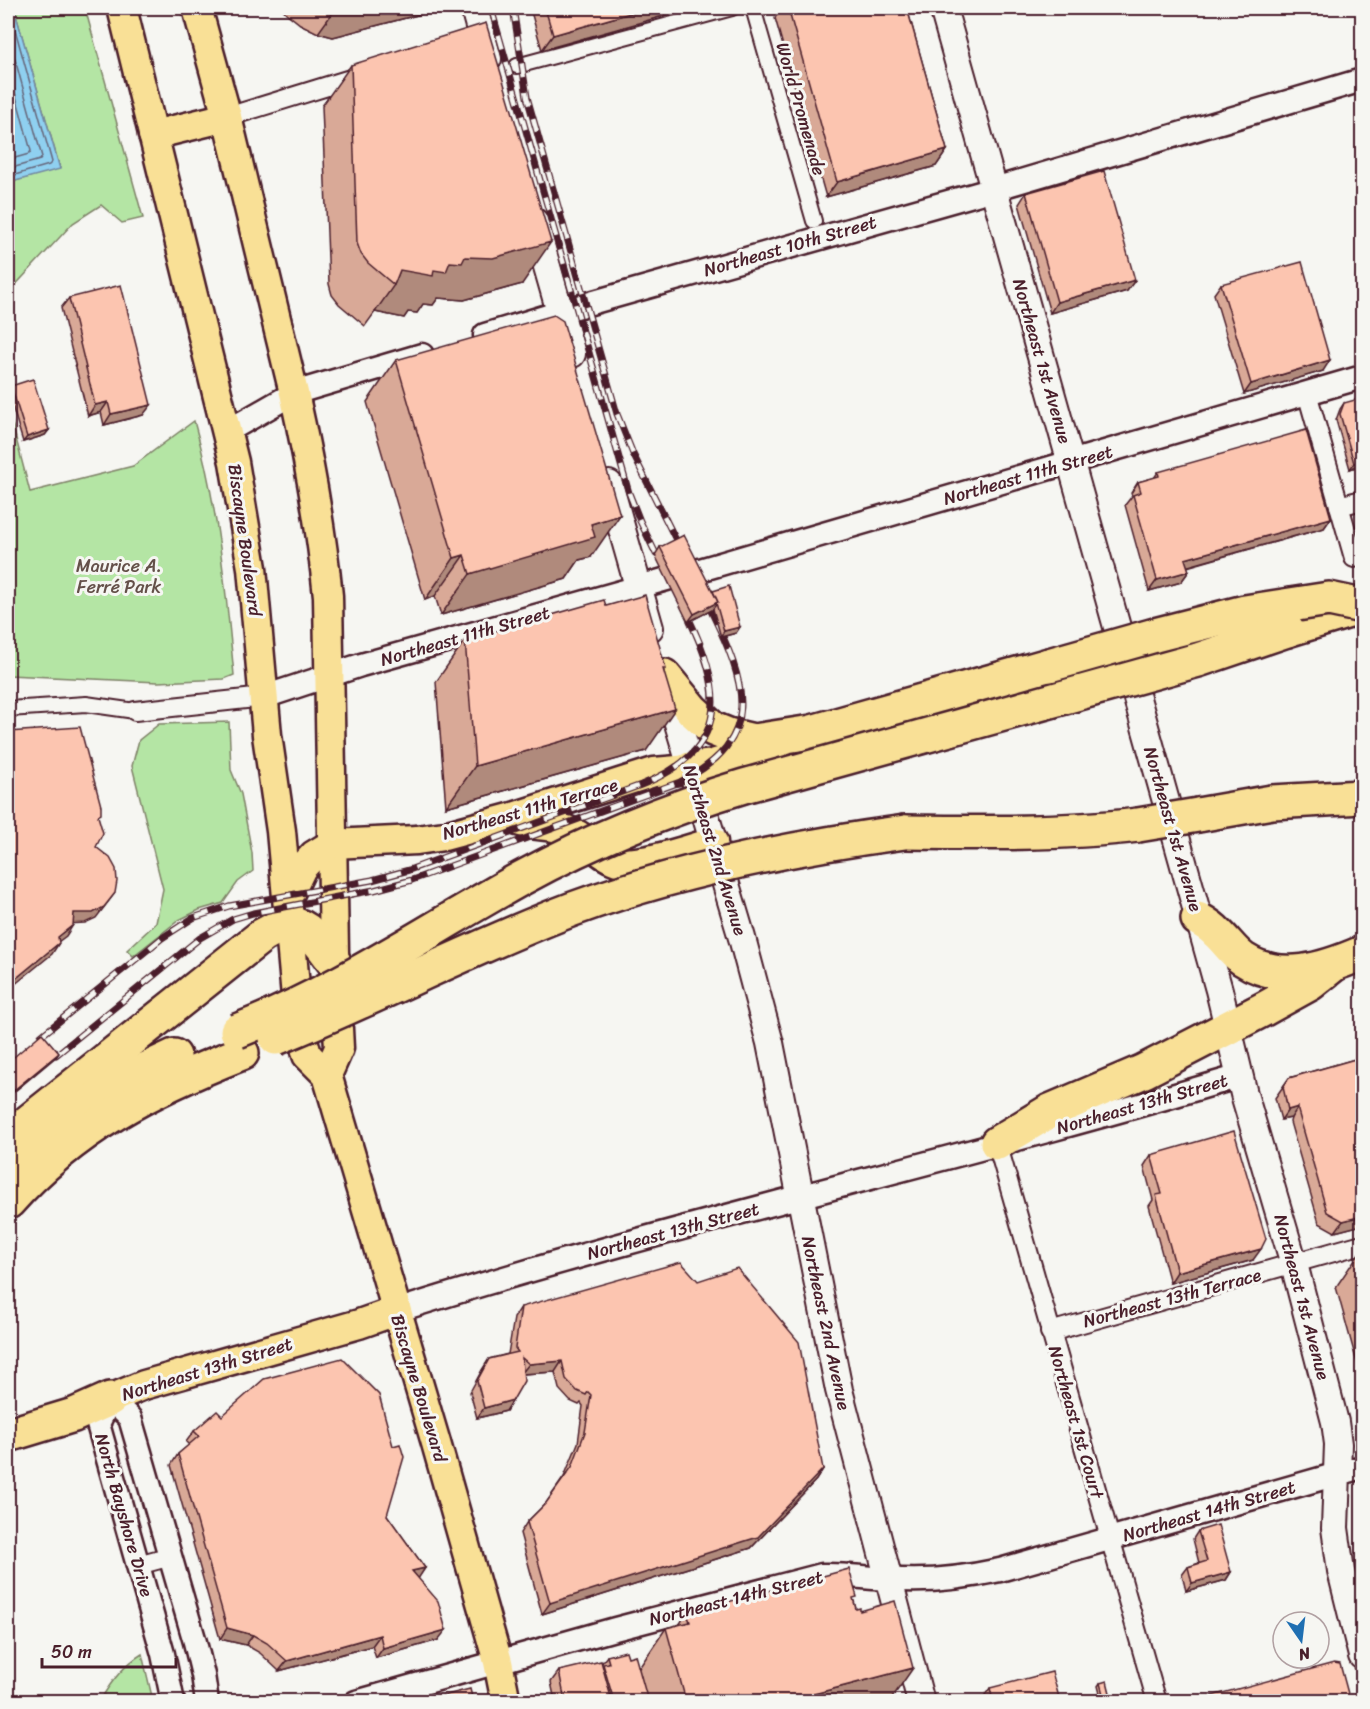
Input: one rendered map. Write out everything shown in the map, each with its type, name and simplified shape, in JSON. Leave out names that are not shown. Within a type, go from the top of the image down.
[{"type":"highway","points":[[664,676],[699,717],[713,729],[754,741],[812,732],[1155,635],[1257,610],[1329,599],[1362,607]]},
{"type":"highway","points":[[8,1202],[48,1161],[105,1118],[533,872],[624,829],[689,804],[756,783],[1198,660],[1362,607]]},
{"type":"highway","points":[[690,769],[711,767],[784,746],[812,732]]},
{"type":"highway","points":[[8,1168],[29,1147],[72,1113],[112,1087],[173,1056],[239,1042],[349,1009],[436,966],[539,922],[630,890],[753,859],[905,832],[1081,831],[1138,825],[1272,802],[1362,797]]},
{"type":"highway","points":[[8,1138],[251,944],[276,928],[289,911],[298,926],[313,936],[334,962]]},
{"type":"highway","points":[[1198,919],[1217,933],[1243,958],[1260,968],[1277,972],[1297,972],[1332,966],[1362,952]]},
{"type":"highway","points":[[997,1143],[1050,1111],[1144,1071],[1228,1028],[1311,984],[1332,966]]},
{"type":"highway","points":[[8,1435],[74,1415],[111,1399]]},
{"type":"main road","name":"Biscayne Boulevard","points":[[122,8],[234,462],[247,532],[267,735],[289,911],[298,1019],[308,1055],[327,1075],[421,1392],[498,1662],[506,1701]]},
{"type":"main road","points":[[197,8],[227,117],[305,438],[322,540],[328,596],[334,962],[339,1048],[327,1075]]},
{"type":"main road","points":[[474,8],[473,42],[494,79]]},
{"type":"main road","name":"Northeast 1st Avenue","points":[[943,8],[1294,1264],[1335,1422],[1338,1444],[1335,1475],[1335,1528],[1338,1556],[1362,1656]]},
{"type":"main road","points":[[153,135],[227,117]]},
{"type":"main road","points":[[527,196],[579,379]]},
{"type":"main road","name":"Northeast 2nd Avenue","points":[[604,466],[772,1048],[839,1390],[921,1701]]},
{"type":"main road","name":"Northeast 11th Terrace","points":[[332,844],[430,838],[510,818],[654,772],[690,769]]},
{"type":"main road","points":[[510,818],[525,824],[552,826],[573,832],[613,859],[626,862],[643,861],[713,842]]},
{"type":"main road","points":[[289,911],[302,868],[314,855],[332,844]]},
{"type":"main road","name":"Northeast 13th Street","points":[[111,1399],[144,1385],[359,1324],[396,1311]]},
{"type":"street","points":[[516,66],[732,8]]},
{"type":"street","name":"World Promenade","points":[[753,8],[814,221]]},
{"type":"street","points":[[227,117],[372,73]]},
{"type":"street","name":"Northeast 10th Street","points":[[468,340],[994,189],[1362,80]]},
{"type":"street","points":[[226,432],[294,393],[439,350]]},
{"type":"street","name":"Northeast 11th Street","points":[[693,572],[1362,378]]},
{"type":"street","points":[[1307,393],[1354,558]]},
{"type":"street","points":[[1339,506],[1362,500]]},
{"type":"street","name":"Northeast 11th Street","points":[[264,697],[328,675],[667,579]]},
{"type":"street","points":[[8,709],[86,704],[135,711],[264,697]]},
{"type":"street","name":"Northeast 13th Street","points":[[396,1311],[468,1288],[1107,1115],[1240,1076]]},
{"type":"street","name":"Northeast 1st Court","points":[[997,1143],[1156,1701]]},
{"type":"street","name":"Northeast 13th Terrace","points":[[1050,1332],[1362,1244]]},
{"type":"street","name":"North Bayshore Drive","points":[[172,1701],[167,1672],[98,1424],[111,1399],[130,1418],[171,1556],[203,1675],[207,1701]]},
{"type":"street","name":"Northeast 14th Street","points":[[356,1701],[625,1626],[822,1575],[851,1574],[889,1580],[935,1581],[965,1578],[1000,1570],[1362,1467]]},
{"type":"street","points":[[138,1565],[171,1556]]},
{"type":"green space","points":[[14,8],[85,8],[143,218],[122,223],[101,205],[73,223],[8,293],[8,183],[60,168]]},
{"type":"green space","name":"Maurice A. Ferré Park","points":[[8,408],[30,492],[133,466],[194,421],[215,516],[234,675],[224,679],[158,682],[8,675]]},
{"type":"green space","points":[[229,722],[231,770],[241,794],[253,871],[238,882],[223,903],[199,910],[179,920],[133,956],[127,950],[156,923],[163,889],[132,766],[139,740],[159,724]]},
{"type":"green space","points":[[142,1654],[153,1701],[100,1701],[118,1675]]},
{"type":"water","points":[[8,8],[14,8],[60,169],[8,183]]},
{"type":"building","points":[[545,8],[648,8],[553,35]]},
{"type":"building","points":[[788,8],[907,8],[947,150],[837,182]]},
{"type":"building","points":[[486,23],[551,242],[493,258],[465,257],[462,263],[450,262],[446,272],[434,270],[433,276],[400,270],[394,285],[368,263],[357,243],[351,65]]},
{"type":"building","points":[[1104,171],[1135,280],[1057,302],[1026,193]]},
{"type":"building","points":[[1302,262],[1330,360],[1251,384],[1221,284]]},
{"type":"building","points":[[121,285],[151,405],[111,414],[108,402],[95,405],[69,298]]},
{"type":"building","points":[[554,315],[563,321],[620,515],[591,524],[595,537],[470,574],[464,555],[454,558],[396,360]]},
{"type":"building","points":[[33,379],[49,430],[27,437],[11,386]]},
{"type":"building","points":[[1362,398],[1362,461],[1354,463],[1340,414],[1344,403]]},
{"type":"building","points":[[1306,430],[1331,518],[1185,559],[1189,571],[1157,580],[1133,495],[1141,492],[1138,482],[1159,476],[1158,472]]},
{"type":"building","points":[[684,535],[718,602],[694,614],[660,547]]},
{"type":"building","points":[[729,586],[740,627],[724,631],[716,603],[718,602],[713,591]]},
{"type":"building","points":[[645,595],[675,709],[475,766],[465,640],[604,600],[606,606]]},
{"type":"building","points":[[80,727],[101,806],[101,814],[98,816],[103,833],[96,847],[110,858],[116,869],[115,893],[104,907],[93,913],[74,913],[73,925],[58,937],[59,943],[8,985],[8,732]]},
{"type":"building","points":[[42,1033],[59,1053],[8,1095],[8,1062]]},
{"type":"building","points":[[1362,1057],[1362,1216],[1343,1221],[1327,1212],[1298,1107],[1288,1110],[1283,1087],[1289,1078]]},
{"type":"building","points":[[1234,1131],[1266,1239],[1261,1249],[1177,1272],[1156,1195],[1162,1194],[1151,1155]]},
{"type":"building","points":[[681,1262],[698,1281],[737,1268],[799,1342],[823,1469],[758,1537],[550,1603],[527,1522],[546,1503],[572,1467],[585,1432],[591,1395],[588,1392],[586,1395],[577,1391],[566,1379],[562,1361],[529,1364],[522,1358],[524,1381],[513,1400],[484,1408],[477,1381],[489,1359],[518,1352],[515,1348],[521,1307]]},
{"type":"building","points":[[342,1358],[379,1395],[393,1446],[400,1444],[404,1457],[387,1515],[425,1568],[412,1571],[438,1601],[446,1630],[383,1648],[380,1635],[287,1661],[267,1643],[253,1635],[227,1628],[178,1454],[199,1436],[194,1431],[217,1411],[222,1416],[264,1379]]},
{"type":"building","points":[[1218,1525],[1231,1572],[1192,1583],[1188,1567],[1207,1561],[1198,1531]]},
{"type":"building","points":[[849,1569],[857,1597],[853,1598],[856,1609],[860,1608],[860,1611],[895,1601],[913,1668],[787,1701],[686,1701],[666,1628],[690,1622],[687,1613]]},
{"type":"building","points":[[626,1651],[628,1657],[635,1655],[648,1701],[614,1701],[603,1664],[609,1663],[607,1656]]},
{"type":"building","points":[[601,1661],[612,1701],[565,1701],[559,1671]]},
{"type":"building","points":[[1331,1664],[1340,1664],[1350,1701],[1193,1701],[1308,1670],[1331,1670]]},
{"type":"building","points":[[1052,1672],[1060,1701],[993,1701],[990,1688]]},
{"type":"building","points":[[1107,1681],[1111,1697],[1104,1698],[1100,1683]]},
{"type":"building","points":[[470,1689],[473,1701],[423,1701]]},
{"type":"railway","points":[[491,8],[629,493],[656,554]]},
{"type":"railway","points":[[513,8],[527,97],[617,414],[633,454],[678,544]]},
{"type":"railway","points":[[56,1055],[200,938],[233,919],[412,880],[680,782],[707,765],[726,747],[737,728],[741,707],[739,685],[733,662],[711,611]]},
{"type":"railway","points":[[41,1036],[162,938],[193,918],[229,906],[372,880],[409,870],[641,785],[669,771],[690,756],[704,738],[711,718],[713,697],[710,673],[690,621]]}]
